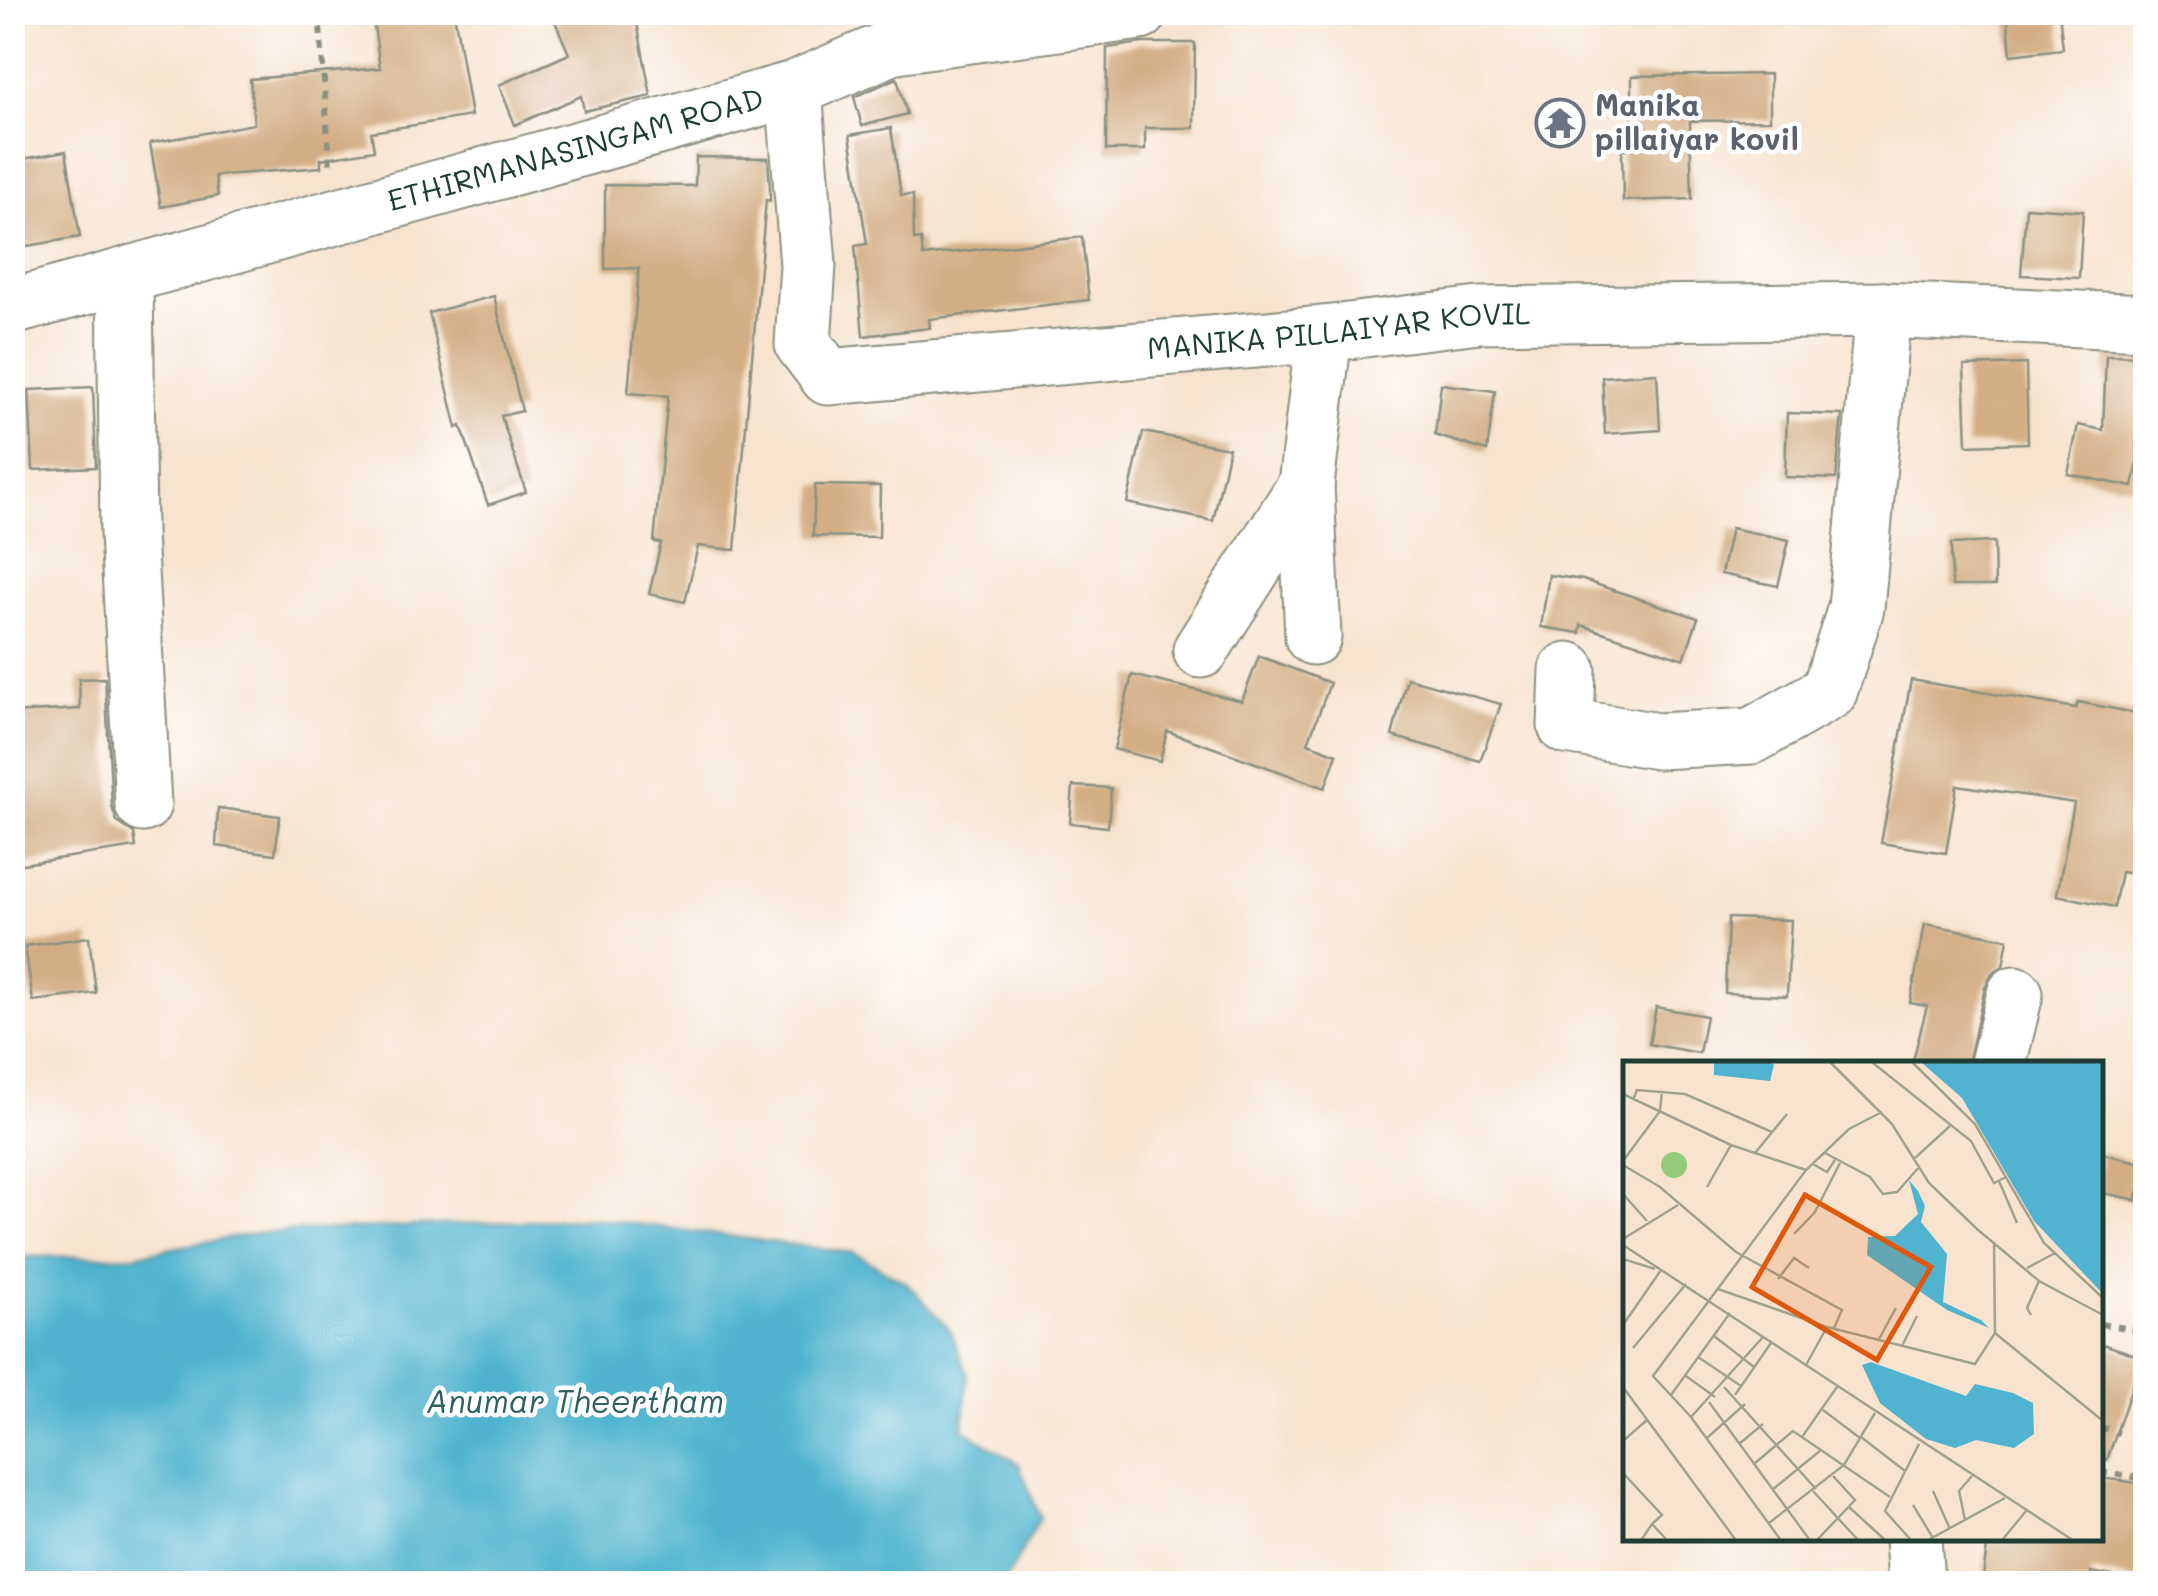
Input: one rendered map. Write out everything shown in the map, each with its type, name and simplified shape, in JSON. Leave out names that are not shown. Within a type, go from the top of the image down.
[{"type":"street","name":"ETHIRMANASINGAM ROAD","points":[[12,307],[794,89],[896,28],[1140,12]]},
{"type":"street","name":"MANIKA PILLAIYAR KOVIL","points":[[794,89],[808,265],[804,344],[828,377],[1324,334],[1479,315],[1884,310],[2146,322]]},
{"type":"street","points":[[124,278],[128,534],[142,804]]},
{"type":"street","points":[[1568,670],[1566,726],[1658,741],[1752,736],[1829,692],[1856,608],[1884,310]]},
{"type":"street","points":[[1312,637],[1306,485],[1324,334]]},
{"type":"street","points":[[1201,650],[1306,485]]},
{"type":"street","points":[[1999,1061],[2015,994]]},
{"type":"street","points":[[1914,1541],[1916,1584]]},
{"type":"path","points":[[319,12],[334,220]]},
{"type":"path","points":[[2103,1325],[2142,1332],[2146,1351]]},
{"type":"path","points":[[2103,1428],[2119,1433]]},
{"type":"path","points":[[2103,1472],[2146,1479]]},
{"type":"water","name":"Anumar Theertham","points":[[592,1218],[854,1253],[908,1284],[950,1330],[968,1375],[963,1429],[1019,1464],[1040,1518],[1005,1583],[13,1583],[13,1257],[127,1256],[258,1233]]},
{"type":"building","points":[[372,12],[454,12],[471,116],[371,132],[374,150],[321,159],[321,167],[215,176],[218,196],[161,207],[150,143],[254,124],[250,79],[380,68]]},
{"type":"building","points":[[551,12],[635,12],[651,96],[584,111],[581,96],[515,125],[499,85],[569,54]]},
{"type":"building","points":[[2007,12],[2059,12],[2063,49],[2011,55]]},
{"type":"building","points":[[1142,43],[1195,43],[1194,128],[1145,128],[1145,150],[1106,150],[1107,48]]},
{"type":"building","points":[[1770,74],[1770,120],[1690,121],[1692,199],[1623,201],[1622,149],[1632,149],[1632,76]]},
{"type":"building","points":[[897,78],[907,114],[862,126],[854,97]]},
{"type":"building","points":[[891,128],[901,195],[913,195],[914,240],[921,239],[923,256],[1082,237],[1089,300],[929,319],[930,328],[863,336],[855,246],[867,244],[850,135]]},
{"type":"building","points":[[66,151],[80,237],[21,247],[12,197],[12,161]]},
{"type":"building","points":[[696,157],[768,158],[770,201],[766,200],[735,550],[698,546],[685,602],[649,594],[661,543],[654,542],[668,396],[628,393],[639,268],[605,269],[605,185],[695,186]]},
{"type":"building","points":[[2026,207],[2083,211],[2079,278],[2021,275]]},
{"type":"building","points":[[494,296],[522,411],[501,416],[526,492],[488,505],[461,426],[457,428],[429,313]]},
{"type":"building","points":[[2106,355],[2146,356],[2146,423],[2133,487],[2068,474],[2078,425],[2103,430]]},
{"type":"building","points":[[2026,364],[2028,443],[1967,445],[1964,366]]},
{"type":"building","points":[[1657,373],[1660,430],[1605,434],[1602,377]]},
{"type":"building","points":[[1441,384],[1495,391],[1487,451],[1435,435]]},
{"type":"building","points":[[93,387],[96,467],[33,470],[29,390]]},
{"type":"building","points":[[1787,413],[1842,415],[1836,479],[1785,477]]},
{"type":"building","points":[[1143,432],[1229,448],[1213,521],[1127,503]]},
{"type":"building","points":[[815,485],[880,486],[879,537],[813,536]]},
{"type":"building","points":[[1731,528],[1789,540],[1778,586],[1721,574]]},
{"type":"building","points":[[1994,542],[1995,586],[1952,586],[1951,544]]},
{"type":"building","points":[[1549,575],[1583,580],[1698,618],[1684,659],[1581,625],[1580,633],[1541,627]]},
{"type":"building","points":[[1259,656],[1330,683],[1308,743],[1337,754],[1325,788],[1167,731],[1160,761],[1114,749],[1132,675],[1242,701]]},
{"type":"building","points":[[105,678],[112,807],[117,822],[134,833],[136,847],[16,865],[12,713],[80,709],[79,679]]},
{"type":"building","points":[[1407,678],[1501,704],[1480,761],[1392,736]]},
{"type":"building","points":[[1911,680],[2076,708],[2078,702],[2146,715],[2146,876],[2121,872],[2114,907],[2057,895],[2074,803],[1957,785],[1946,853],[1881,843]]},
{"type":"building","points":[[1073,786],[1111,788],[1108,827],[1070,823]]},
{"type":"building","points":[[218,808],[280,816],[275,854],[216,846]]},
{"type":"building","points":[[1728,918],[1791,920],[1787,996],[1725,993]]},
{"type":"building","points":[[1925,924],[2008,939],[2003,966],[1992,973],[1985,987],[1969,1061],[1913,1061],[1927,1006],[1910,1003]]},
{"type":"building","points":[[89,937],[96,993],[33,1001],[25,946]]},
{"type":"building","points":[[1656,1007],[1706,1016],[1699,1053],[1649,1044]]},
{"type":"building","points":[[2103,1154],[2146,1164],[2136,1201],[2103,1193]]},
{"type":"building","points":[[2103,1344],[2142,1357],[2107,1460],[2103,1459]]},
{"type":"building","points":[[2103,1478],[2146,1484],[2146,1582],[2091,1572],[2089,1584],[2033,1584],[1983,1577],[1988,1541],[2103,1541]]},
{"type":"place","name":"Manika pillaiyar kovil","points":[[1560,123]]}]
